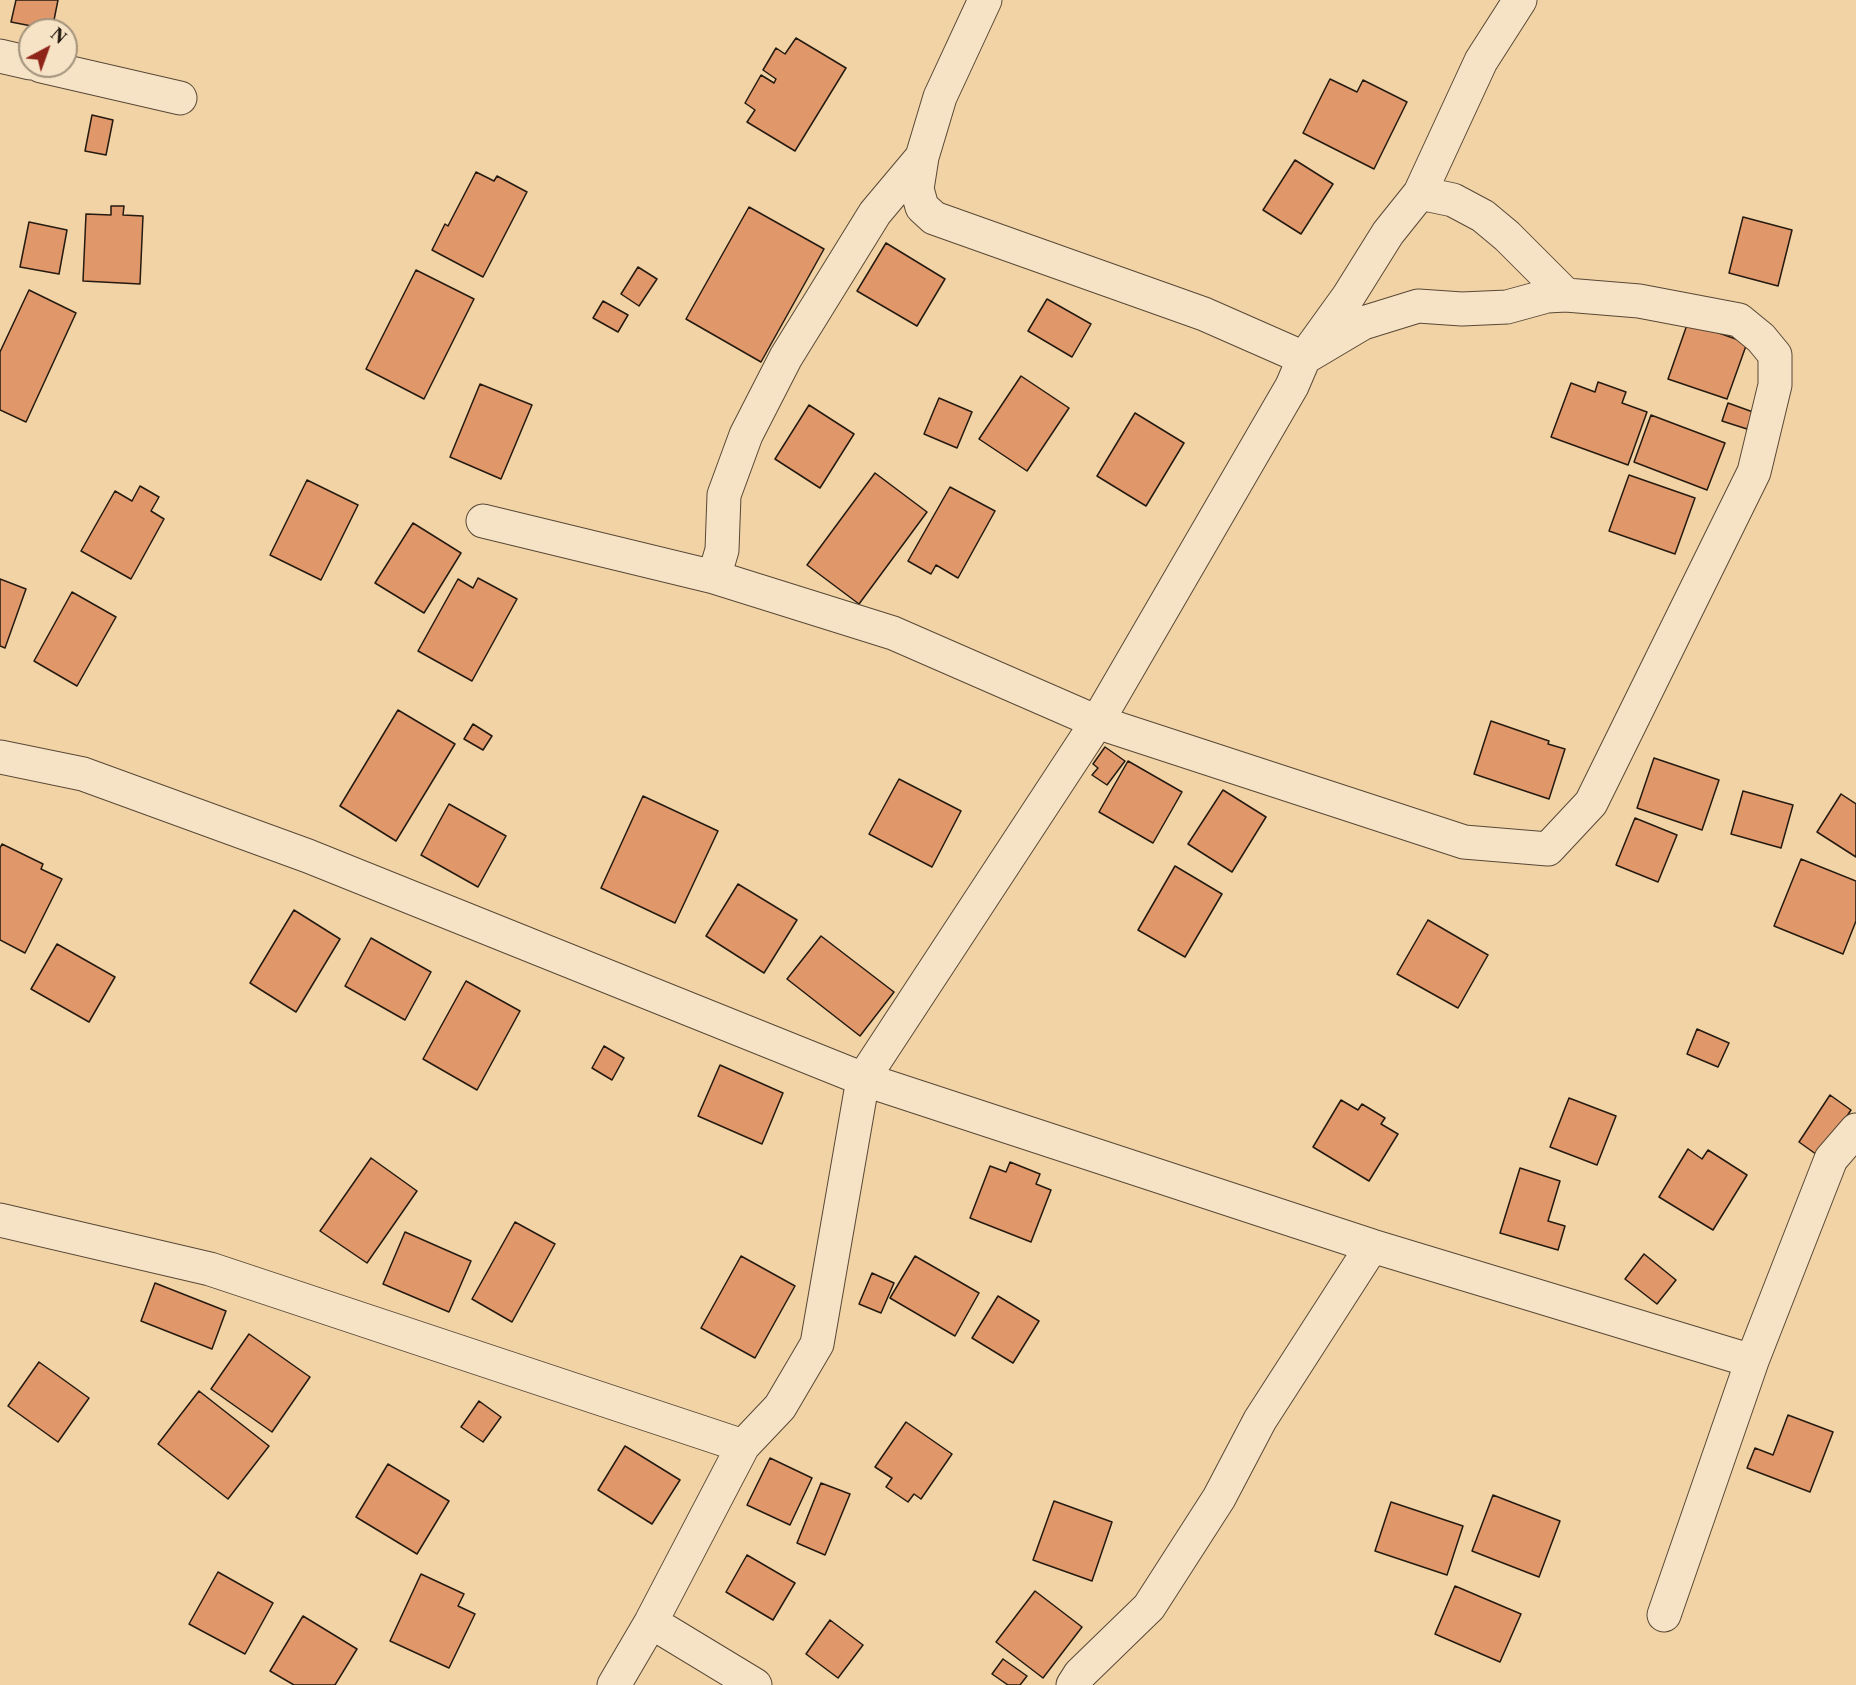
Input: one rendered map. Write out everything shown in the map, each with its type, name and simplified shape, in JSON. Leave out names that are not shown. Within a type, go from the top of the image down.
[{"type":"street","points":[[985,0],[940,97],[922,157],[917,189],[922,207],[934,218],[1204,314],[1304,358]]},
{"type":"street","points":[[614,1685],[651,1622],[743,1446],[780,1407],[817,1344],[863,1080],[1097,722],[1292,386],[1304,358],[1348,297],[1388,233],[1420,193],[1481,61],[1520,0]]},
{"type":"street","points":[[0,56],[18,60]]},
{"type":"street","points":[[78,75],[180,98]]},
{"type":"street","points":[[714,577],[722,550],[724,495],[746,435],[786,357],[875,213],[922,157]]},
{"type":"street","points":[[1420,193],[1453,200],[1484,216],[1566,295]]},
{"type":"street","points":[[483,521],[714,577],[893,633],[1097,722],[1464,842],[1548,849],[1591,803],[1754,472],[1775,385],[1775,355],[1761,338],[1739,320],[1639,302],[1566,295],[1547,296],[1507,307],[1462,309],[1418,306],[1363,323],[1304,358]]},
{"type":"street","points":[[0,757],[83,774],[308,856],[863,1080],[1372,1246],[1752,1361]]},
{"type":"street","points":[[1664,1614],[1752,1361],[1831,1159],[1856,1130]]},
{"type":"street","points":[[0,1220],[210,1269],[743,1446]]},
{"type":"street","points":[[1072,1685],[1080,1674],[1149,1607],[1219,1498],[1260,1420],[1372,1246]]},
{"type":"street","points":[[651,1622],[755,1685]]},
{"type":"building","points":[[16,0],[58,0],[54,18],[18,18],[18,23],[11,22]]},
{"type":"building","points":[[796,38],[846,68],[795,151],[747,122],[755,110],[745,103],[761,75],[774,83],[776,79],[763,70],[776,48],[785,54]]},
{"type":"building","points":[[1330,79],[1357,92],[1363,80],[1407,102],[1374,169],[1303,133]]},
{"type":"building","points":[[92,115],[113,120],[106,155],[85,151]]},
{"type":"building","points":[[1295,160],[1333,184],[1301,234],[1263,210]]},
{"type":"building","points":[[476,172],[494,181],[497,176],[527,192],[483,277],[432,250],[445,224],[448,226]]},
{"type":"building","points":[[111,206],[124,206],[123,215],[143,216],[140,284],[83,281],[86,214],[111,215]]},
{"type":"building","points":[[749,207],[824,249],[761,362],[686,319]]},
{"type":"building","points":[[1743,217],[1792,230],[1778,286],[1729,273]]},
{"type":"building","points":[[29,222],[67,230],[59,274],[20,267]]},
{"type":"building","points":[[886,243],[945,279],[917,326],[857,291]]},
{"type":"building","points":[[638,267],[657,279],[639,306],[621,294]]},
{"type":"building","points":[[416,270],[474,299],[424,399],[366,369]]},
{"type":"building","points":[[29,290],[76,313],[26,422],[0,410],[0,352]]},
{"type":"building","points":[[1047,299],[1091,324],[1072,357],[1028,331]]},
{"type":"building","points":[[603,301],[628,315],[618,332],[593,318]]},
{"type":"building","points":[[1688,322],[1747,343],[1727,399],[1668,379]]},
{"type":"building","points":[[1021,376],[1069,408],[1027,471],[979,439]]},
{"type":"building","points":[[1598,382],[1626,392],[1622,403],[1647,412],[1628,465],[1551,437],[1571,383],[1595,392]]},
{"type":"building","points":[[480,384],[532,405],[501,479],[450,457]]},
{"type":"building","points":[[939,398],[972,412],[957,448],[924,434]]},
{"type":"building","points":[[1728,403],[1753,412],[1747,429],[1722,421]]},
{"type":"building","points":[[809,405],[854,434],[820,488],[775,459]]},
{"type":"building","points":[[1135,413],[1184,443],[1146,506],[1097,476]]},
{"type":"building","points":[[1651,415],[1725,443],[1707,490],[1634,462]]},
{"type":"building","points":[[875,473],[927,512],[859,604],[807,565]]},
{"type":"building","points":[[1629,475],[1695,498],[1675,554],[1609,531]]},
{"type":"building","points":[[307,480],[358,505],[321,580],[270,555]]},
{"type":"building","points":[[140,486],[159,497],[151,511],[164,519],[131,579],[81,551],[115,491],[132,501]]},
{"type":"building","points":[[950,487],[995,511],[958,578],[936,565],[931,574],[908,561]]},
{"type":"building","points":[[413,523],[461,553],[424,613],[375,583]]},
{"type":"building","points":[[478,578],[517,599],[472,681],[418,651],[458,579],[473,588]]},
{"type":"building","points":[[0,579],[26,589],[5,648],[0,646]]},
{"type":"building","points":[[72,592],[116,617],[77,686],[34,661]]},
{"type":"building","points":[[398,710],[455,744],[396,841],[340,806]]},
{"type":"building","points":[[1491,721],[1549,741],[1548,744],[1565,749],[1549,799],[1474,774]]},
{"type":"building","points":[[473,724],[492,736],[483,750],[464,739]]},
{"type":"building","points":[[1105,747],[1125,761],[1107,785],[1092,775],[1098,768],[1093,764]]},
{"type":"building","points":[[1654,758],[1719,780],[1702,830],[1637,808]]},
{"type":"building","points":[[1128,761],[1182,792],[1153,843],[1099,812]]},
{"type":"building","points":[[899,779],[961,811],[932,867],[869,834]]},
{"type":"building","points":[[1223,790],[1266,817],[1232,872],[1188,844]]},
{"type":"building","points":[[1743,791],[1793,805],[1781,848],[1731,834]]},
{"type":"building","points":[[1841,794],[1856,804],[1856,857],[1817,832]]},
{"type":"building","points":[[643,796],[718,831],[675,923],[601,888]]},
{"type":"building","points":[[449,804],[506,836],[478,887],[421,855]]},
{"type":"building","points":[[1635,818],[1677,835],[1658,882],[1616,865]]},
{"type":"building","points":[[2,844],[43,864],[41,869],[62,879],[25,953],[0,940],[0,848]]},
{"type":"building","points":[[1801,859],[1856,881],[1856,921],[1843,954],[1774,926]]},
{"type":"building","points":[[1175,866],[1222,894],[1185,957],[1138,930]]},
{"type":"building","points":[[738,884],[797,920],[764,973],[706,936]]},
{"type":"building","points":[[294,910],[340,939],[296,1012],[250,983]]},
{"type":"building","points":[[1428,920],[1488,955],[1458,1008],[1397,974]]},
{"type":"building","points":[[821,936],[894,992],[860,1036],[787,979]]},
{"type":"building","points":[[371,938],[431,972],[405,1020],[345,986]]},
{"type":"building","points":[[57,944],[115,977],[89,1022],[31,989]]},
{"type":"building","points":[[466,981],[520,1011],[477,1090],[423,1059]]},
{"type":"building","points":[[1697,1029],[1729,1043],[1718,1067],[1687,1054]]},
{"type":"building","points":[[604,1046],[624,1058],[612,1080],[592,1068]]},
{"type":"building","points":[[720,1065],[783,1093],[762,1144],[698,1116]]},
{"type":"building","points":[[1830,1095],[1851,1110],[1820,1157],[1799,1142]]},
{"type":"building","points":[[1569,1098],[1616,1116],[1597,1165],[1550,1147]]},
{"type":"building","points":[[1341,1100],[1358,1110],[1362,1104],[1385,1118],[1381,1124],[1398,1134],[1369,1181],[1313,1147]]},
{"type":"building","points":[[1688,1149],[1702,1159],[1708,1150],[1747,1175],[1713,1230],[1659,1197]]},
{"type":"building","points":[[371,1158],[417,1191],[367,1263],[320,1231]]},
{"type":"building","points":[[1010,1162],[1040,1174],[1036,1184],[1051,1190],[1031,1242],[970,1218],[990,1166],[1006,1172]]},
{"type":"building","points":[[1520,1168],[1560,1181],[1548,1221],[1565,1226],[1558,1250],[1500,1233]]},
{"type":"building","points":[[515,1222],[555,1244],[512,1322],[472,1299]]},
{"type":"building","points":[[405,1232],[471,1261],[449,1312],[383,1284]]},
{"type":"building","points":[[1644,1254],[1676,1280],[1657,1304],[1625,1279]]},
{"type":"building","points":[[741,1256],[795,1286],[755,1358],[701,1328]]},
{"type":"building","points":[[915,1256],[979,1293],[955,1336],[890,1298]]},
{"type":"building","points":[[872,1273],[894,1283],[881,1313],[859,1304]]},
{"type":"building","points":[[155,1283],[226,1311],[212,1349],[141,1321]]},
{"type":"building","points":[[998,1296],[1039,1321],[1013,1363],[972,1338]]},
{"type":"building","points":[[249,1334],[310,1377],[272,1432],[211,1389]]},
{"type":"building","points":[[39,1362],[89,1398],[58,1442],[8,1406]]},
{"type":"building","points":[[199,1391],[269,1446],[228,1499],[158,1444]]},
{"type":"building","points":[[479,1401],[501,1417],[483,1442],[461,1427]]},
{"type":"building","points":[[1788,1415],[1833,1432],[1810,1492],[1747,1468],[1755,1448],[1773,1455]]},
{"type":"building","points":[[906,1422],[952,1454],[921,1499],[914,1494],[908,1502],[886,1487],[892,1478],[875,1467]]},
{"type":"building","points":[[625,1446],[680,1480],[652,1524],[598,1490]]},
{"type":"building","points":[[770,1458],[812,1478],[790,1525],[747,1505]]},
{"type":"building","points":[[388,1464],[449,1501],[417,1554],[356,1517]]},
{"type":"building","points":[[821,1483],[850,1494],[825,1555],[797,1543]]},
{"type":"building","points":[[1493,1495],[1560,1521],[1539,1577],[1472,1551]]},
{"type":"building","points":[[1054,1501],[1112,1522],[1092,1581],[1033,1560]]},
{"type":"building","points":[[1391,1502],[1463,1526],[1447,1575],[1375,1551]]},
{"type":"building","points":[[747,1555],[795,1583],[773,1620],[726,1592]]},
{"type":"building","points":[[218,1572],[273,1603],[245,1654],[189,1624]]},
{"type":"building","points":[[421,1574],[464,1594],[458,1606],[475,1614],[449,1668],[390,1641]]},
{"type":"building","points":[[1455,1586],[1521,1614],[1500,1662],[1435,1634]]},
{"type":"building","points":[[1035,1591],[1082,1627],[1043,1678],[996,1642]]},
{"type":"building","points":[[303,1616],[357,1649],[335,1685],[294,1685],[270,1671]]},
{"type":"building","points":[[830,1620],[863,1645],[838,1678],[806,1654]]},
{"type":"building","points":[[1003,1659],[1027,1676],[1020,1685],[1008,1685],[992,1674]]}]
